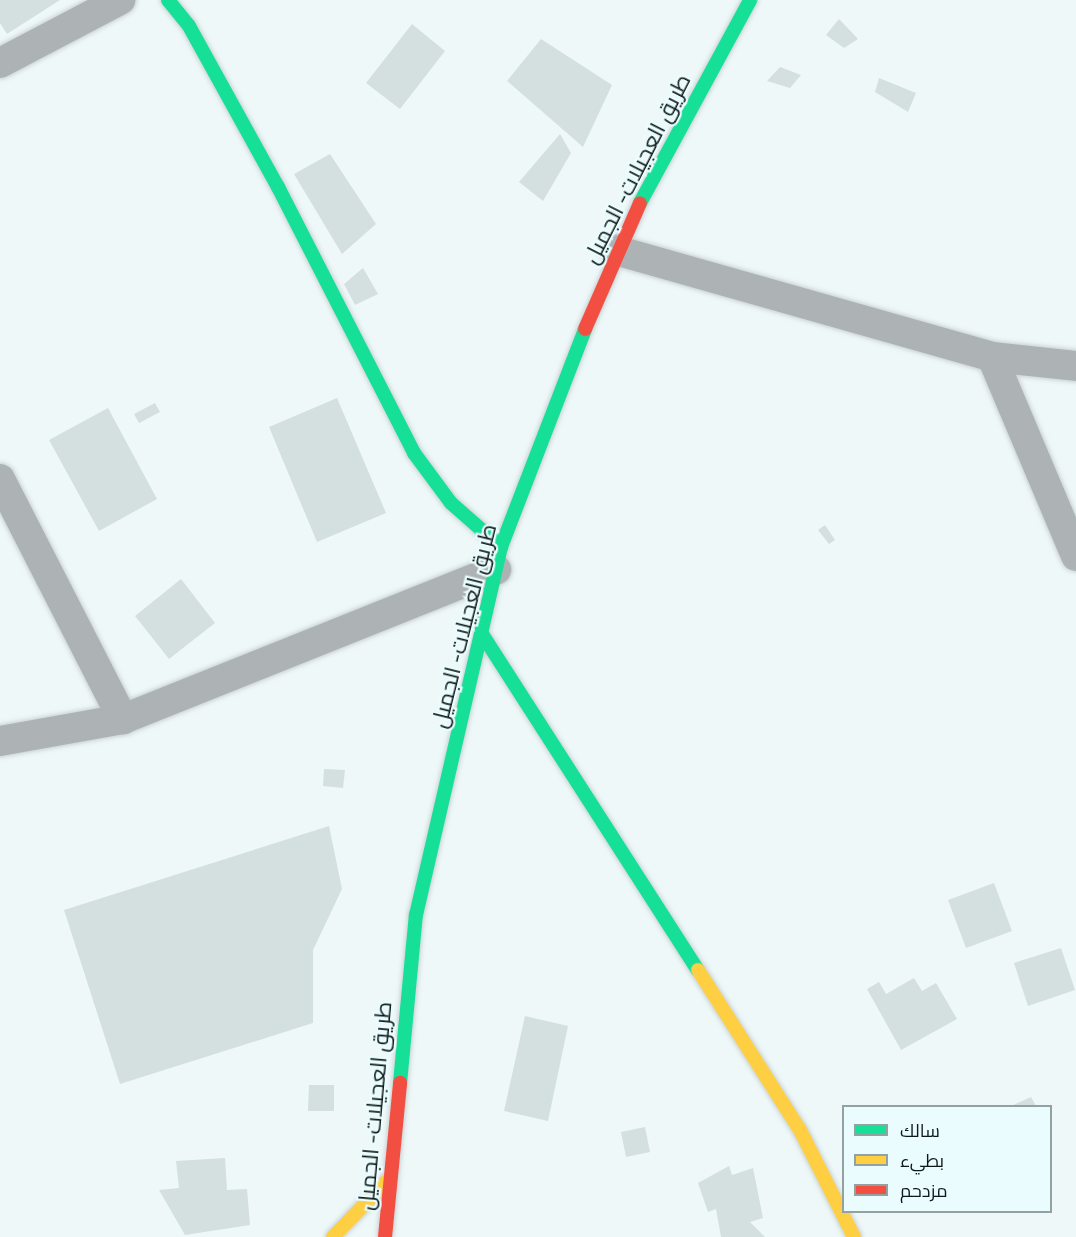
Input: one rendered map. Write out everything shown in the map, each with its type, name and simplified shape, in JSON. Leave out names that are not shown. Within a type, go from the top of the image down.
[{"type":"main road","points":[[168,0],[189,26],[273,178],[414,453],[451,503],[499,559]]},
{"type":"main road","name":"طريق العجيلات- الجميل","points":[[385,1237],[387,1182],[416,915],[499,559],[615,250],[750,0]]},
{"type":"main road","points":[[482,634],[794,1120],[854,1237]]},
{"type":"main road","points":[[333,1237],[387,1182]]},
{"type":"street","points":[[0,63],[120,0]]},
{"type":"street","points":[[615,250],[992,357],[1076,366]]},
{"type":"street","points":[[992,357],[1076,556]]},
{"type":"street","points":[[0,479],[123,719]]},
{"type":"street","points":[[0,741],[123,719],[499,559]]},
{"type":"building","points":[[0,0],[60,0],[7,34],[0,23]]},
{"type":"building","points":[[839,19],[858,39],[844,48],[826,35]]},
{"type":"building","points":[[412,24],[445,51],[400,109],[366,83]]},
{"type":"building","points":[[541,39],[612,85],[583,147],[507,81]]},
{"type":"building","points":[[780,67],[801,75],[790,88],[767,81]]},
{"type":"building","points":[[879,78],[916,93],[908,112],[875,92]]},
{"type":"building","points":[[560,134],[571,153],[543,201],[519,182]]},
{"type":"building","points":[[330,154],[376,224],[342,254],[294,174]]},
{"type":"building","points":[[363,268],[378,294],[355,305],[344,284]]},
{"type":"building","points":[[337,398],[386,513],[317,542],[269,427]]},
{"type":"building","points":[[155,403],[160,412],[139,423],[134,414]]},
{"type":"building","points":[[108,408],[157,499],[99,531],[49,440]]},
{"type":"building","points":[[825,525],[835,540],[829,544],[818,530]]},
{"type":"building","points":[[181,579],[215,623],[169,659],[135,616]]},
{"type":"building","points":[[324,769],[345,770],[343,788],[323,786]]},
{"type":"building","points":[[329,826],[342,889],[313,950],[313,1023],[120,1084],[64,910]]},
{"type":"building","points":[[994,883],[1012,931],[966,948],[948,900]]},
{"type":"building","points":[[1061,948],[1075,990],[1028,1006],[1014,963]]},
{"type":"building","points":[[914,978],[922,991],[936,983],[957,1019],[901,1050],[867,989],[879,982],[886,994]]},
{"type":"building","points":[[525,1016],[568,1026],[548,1121],[504,1111]]},
{"type":"building","points":[[309,1085],[334,1085],[334,1111],[308,1111]]},
{"type":"building","points":[[1031,1097],[1035,1105],[1013,1105]]},
{"type":"building","points":[[645,1127],[650,1152],[626,1157],[621,1132]]},
{"type":"building","points":[[225,1158],[227,1190],[247,1189],[250,1225],[185,1235],[159,1190],[179,1188],[176,1161]]},
{"type":"building","points":[[729,1166],[732,1175],[753,1168],[763,1218],[750,1222],[765,1237],[721,1237],[716,1209],[708,1212],[698,1183]]},
{"type":"traffic: fast","points":[[168,0],[189,26],[278,187],[414,453],[451,503],[501,547]]},
{"type":"traffic: fast","points":[[640,203],[750,0]]},
{"type":"traffic: fast","points":[[400,1083],[416,915],[501,547],[585,329]]},
{"type":"traffic: fast","points":[[482,634],[698,970]]},
{"type":"traffic: slow","points":[[698,970],[800,1130],[854,1237]]},
{"type":"traffic: slow","points":[[333,1237],[387,1181]]},
{"type":"traffic: jam","points":[[585,329],[640,203]]},
{"type":"traffic: jam","points":[[385,1237],[400,1083]]}]
